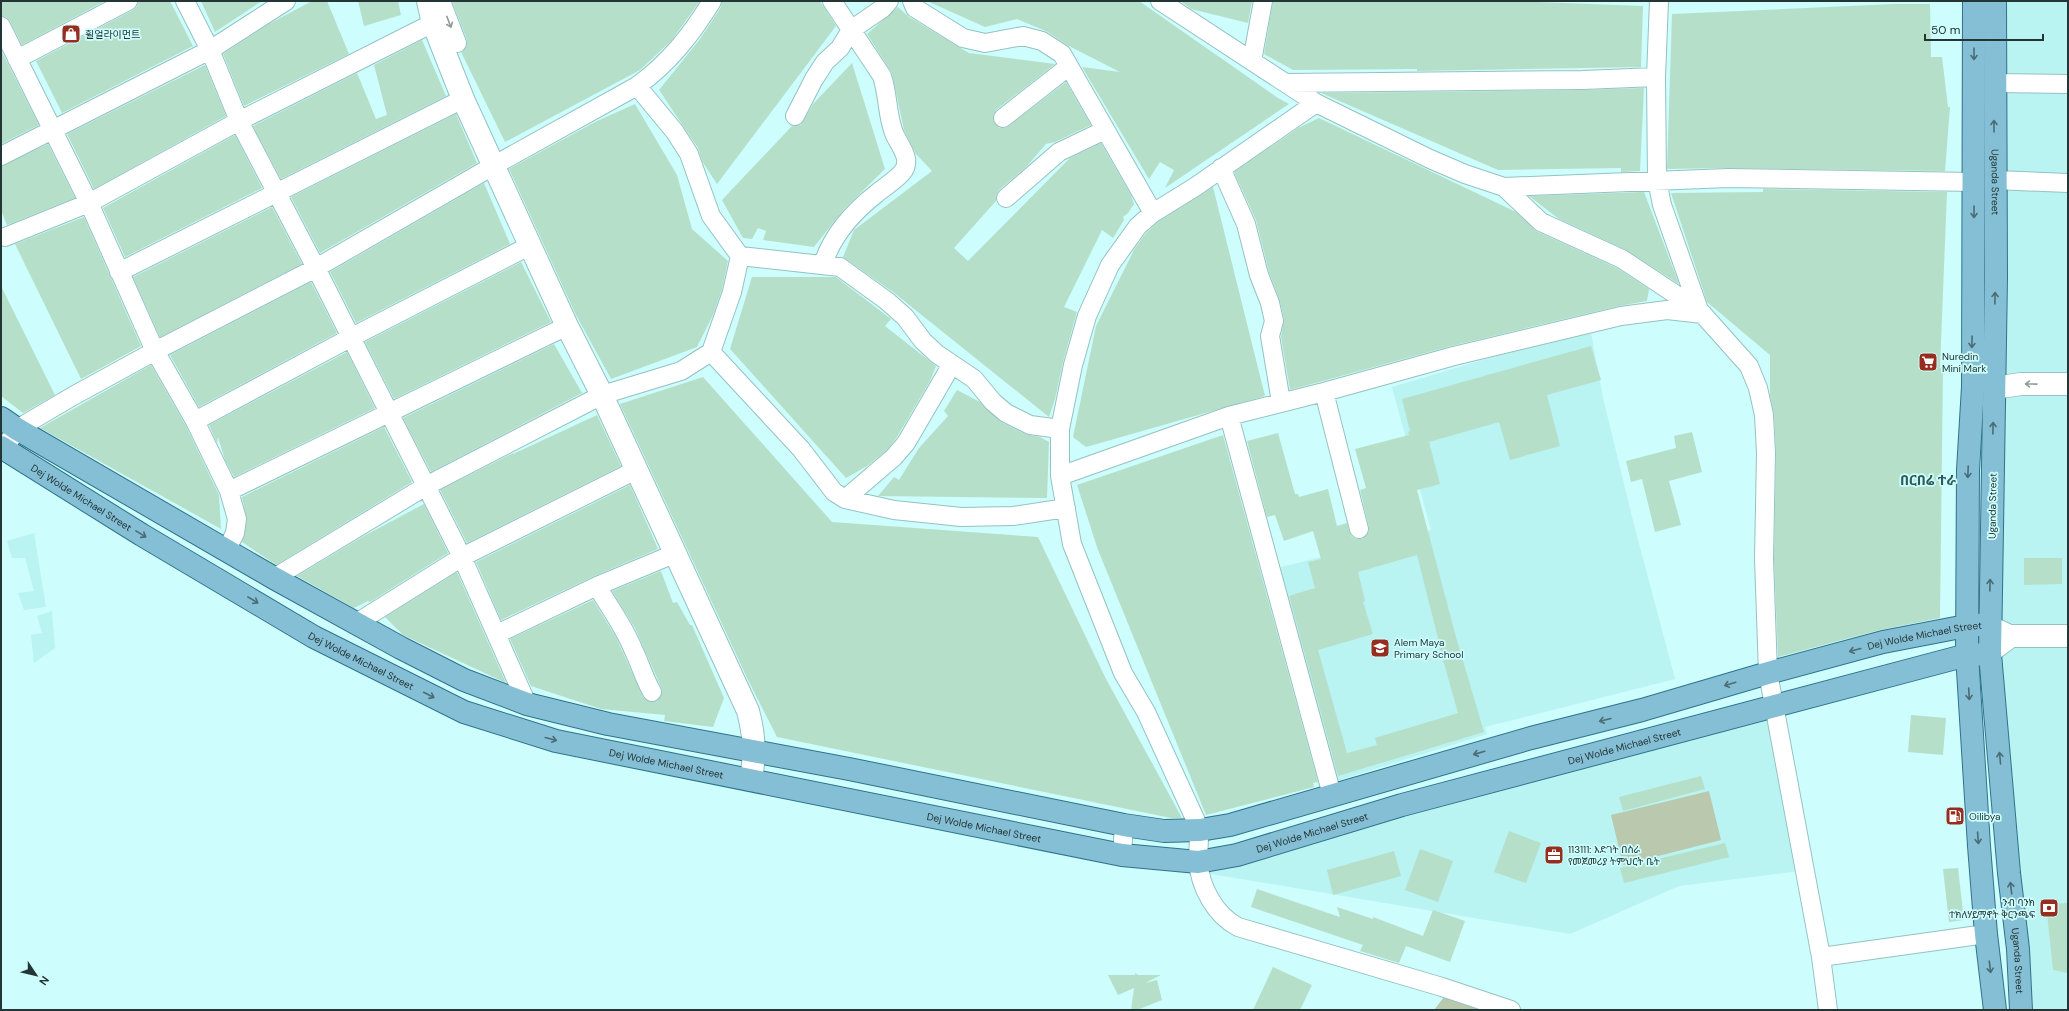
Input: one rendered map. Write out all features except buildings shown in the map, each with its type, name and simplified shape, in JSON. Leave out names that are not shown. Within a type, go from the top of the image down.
[{"type":"main road","points":[[428,1],[433,23],[463,99],[493,166],[531,245],[567,326],[602,395],[674,554],[748,711],[754,732],[755,751],[751,780]]},
{"type":"main road","name":"Uganda Street","points":[[1974,1],[1984,181],[1996,278],[1983,387],[1968,470],[1966,655],[1986,934],[1995,1010]]},
{"type":"main road","name":"Uganda Street","points":[[1984,181],[1994,83],[1995,1]]},
{"type":"main road","points":[[1983,387],[2022,384],[2068,384]]},
{"type":"main road","name":"Uganda Street","points":[[1983,387],[1990,654],[2009,873],[2018,949],[2021,1010]]},
{"type":"main road","name":"Dej Wolde Michael Street","points":[[9,423],[226,551],[355,624],[464,680],[527,704],[608,724],[755,751],[1124,825],[1164,831],[1200,830],[1230,824],[1531,738],[1642,710],[1768,673],[1883,642],[1966,626],[1989,624]]},
{"type":"main road","name":"Dej Wolde Michael Street","points":[[2,448],[142,535],[314,637],[464,712],[556,741],[1122,855],[1198,862],[1260,849],[1402,805],[1774,705],[1966,655],[1990,654]]},
{"type":"main road","name":"Dej Wolde Michael Street","points":[[2014,636],[2068,636]]},
{"type":"main road","points":[[1531,738],[1535,770]]},
{"type":"street","points":[[17,59],[128,1]]},
{"type":"street","points":[[185,1],[210,50],[239,121],[316,268],[388,414],[462,557],[527,704]]},
{"type":"street","points":[[1,156],[210,50],[286,1]]},
{"type":"street","points":[[441,1],[457,43]]},
{"type":"street","points":[[2,448],[9,423],[155,351],[316,268],[493,166],[637,86],[655,73],[678,50],[712,1]]},
{"type":"street","points":[[823,264],[827,252],[841,229],[871,197],[900,174],[905,164],[902,148],[892,130],[882,76],[832,1]]},
{"type":"street","points":[[795,116],[814,78],[825,62],[840,48],[851,30],[883,8],[889,1]]},
{"type":"street","points":[[912,1],[915,8],[963,38],[985,43],[1023,36],[1042,41],[1062,54],[1068,67],[1153,212]]},
{"type":"street","points":[[1160,1],[1316,104],[1430,160],[1504,187],[1728,178],[2068,183]]},
{"type":"street","points":[[1252,61],[1263,1]]},
{"type":"street","points":[[1659,1],[1656,77],[1657,180],[1664,213],[1701,312]]},
{"type":"street","points":[[5,237],[89,203],[239,121],[433,23]]},
{"type":"street","points":[[1,26],[89,203],[155,351],[195,421],[229,491],[237,519],[233,538],[226,551]]},
{"type":"street","points":[[1003,118],[1068,67]]},
{"type":"street","points":[[1286,83],[1583,80],[1656,77]]},
{"type":"street","points":[[1994,83],[2068,84]]},
{"type":"street","points":[[274,578],[426,486],[602,395],[681,371],[711,352],[732,292],[740,256],[711,216],[689,154],[675,132],[637,86]]},
{"type":"street","points":[[119,272],[463,99]]},
{"type":"street","points":[[1316,104],[1153,212],[1138,226],[1110,265],[1087,316],[1073,366],[1060,429],[1060,476],[1072,544],[1123,673],[1146,712],[1200,830],[1198,862],[1206,890],[1221,916],[1238,927],[1442,987],[1511,1010]]},
{"type":"street","points":[[1006,198],[1059,152],[1105,130]]},
{"type":"street","points":[[1221,168],[1246,224],[1259,275],[1270,303],[1274,321],[1270,336],[1281,402]]},
{"type":"street","points":[[1504,187],[1541,222],[1622,259],[1701,312],[1749,366],[1758,388],[1764,415],[1766,453],[1764,559],[1768,673],[1821,957],[1828,1010]]},
{"type":"street","points":[[195,421],[350,338],[531,245]]},
{"type":"street","points":[[740,256],[840,267],[887,301],[905,318],[923,341],[936,354],[974,379],[993,402],[1006,414],[1030,425],[1060,429]]},
{"type":"street","points":[[1060,476],[1229,416],[1324,392],[1454,356],[1621,316],[1667,310],[1701,312]]},
{"type":"street","points":[[229,491],[567,326]]},
{"type":"street","points":[[711,352],[801,449],[834,492],[845,499],[894,510],[961,517],[1014,516],[1066,508]]},
{"type":"street","points":[[845,499],[894,457],[906,443],[952,364]]},
{"type":"street","points":[[1324,392],[1359,529]]},
{"type":"street","points":[[1229,416],[1332,795]]},
{"type":"street","points":[[355,624],[462,557],[636,470]]},
{"type":"street","points":[[497,634],[597,586],[674,554]]},
{"type":"street","points":[[597,586],[616,615],[634,649],[643,675],[652,692]]},
{"type":"street","name":"Dej Wolde Michael Street","points":[[1989,624],[2014,636]]},
{"type":"street","points":[[1990,654],[2014,636]]},
{"type":"street","points":[[1122,855],[1124,825]]},
{"type":"street","points":[[1821,957],[1986,934]]},
{"type":"shaded area","points":[[2007,1],[2068,1],[2068,1010],[2026,1010],[1993,660]]},
{"type":"shaded area","points":[[1590,328],[1603,398],[1633,521],[1675,679],[1485,727],[1487,734],[1333,782],[1277,568],[1431,530],[1392,387]]},
{"type":"shaded area","points":[[34,533],[46,607],[24,610],[18,593],[34,591],[25,558],[12,558],[7,541]]},
{"type":"shaded area","points":[[52,611],[55,648],[34,663],[31,635],[42,633],[37,616]]},
{"type":"shaded area","points":[[1767,714],[1799,871],[1679,886],[1570,934],[1205,873],[1536,776]]},
{"type":"green space","points":[[1709,791],[1721,840],[1623,865],[1611,815]]},
{"type":"green space","points":[[1444,997],[1484,1010],[1434,1010]]},
{"type":"place","name":"휠얼라이먼트","points":[[71,34]]},
{"type":"place","name":"Nuredin Mini Mark","points":[[1928,362]]},
{"type":"place","name":"Alem Maya Primary School","points":[[1380,648]]},
{"type":"place","name":"Oilibya","points":[[1955,816]]},
{"type":"place","name":"113111: እድገት በስራ የመጀመሪያ ትምህርት ቤት","points":[[1554,855]]},
{"type":"place","name":"ንብ ባንክ ተክለሃይማኖት ቅርንጫፍ","points":[[2049,908]]},
{"type":"district","name":"በርበሬ ተራ","points":[[1928,480]]}]
